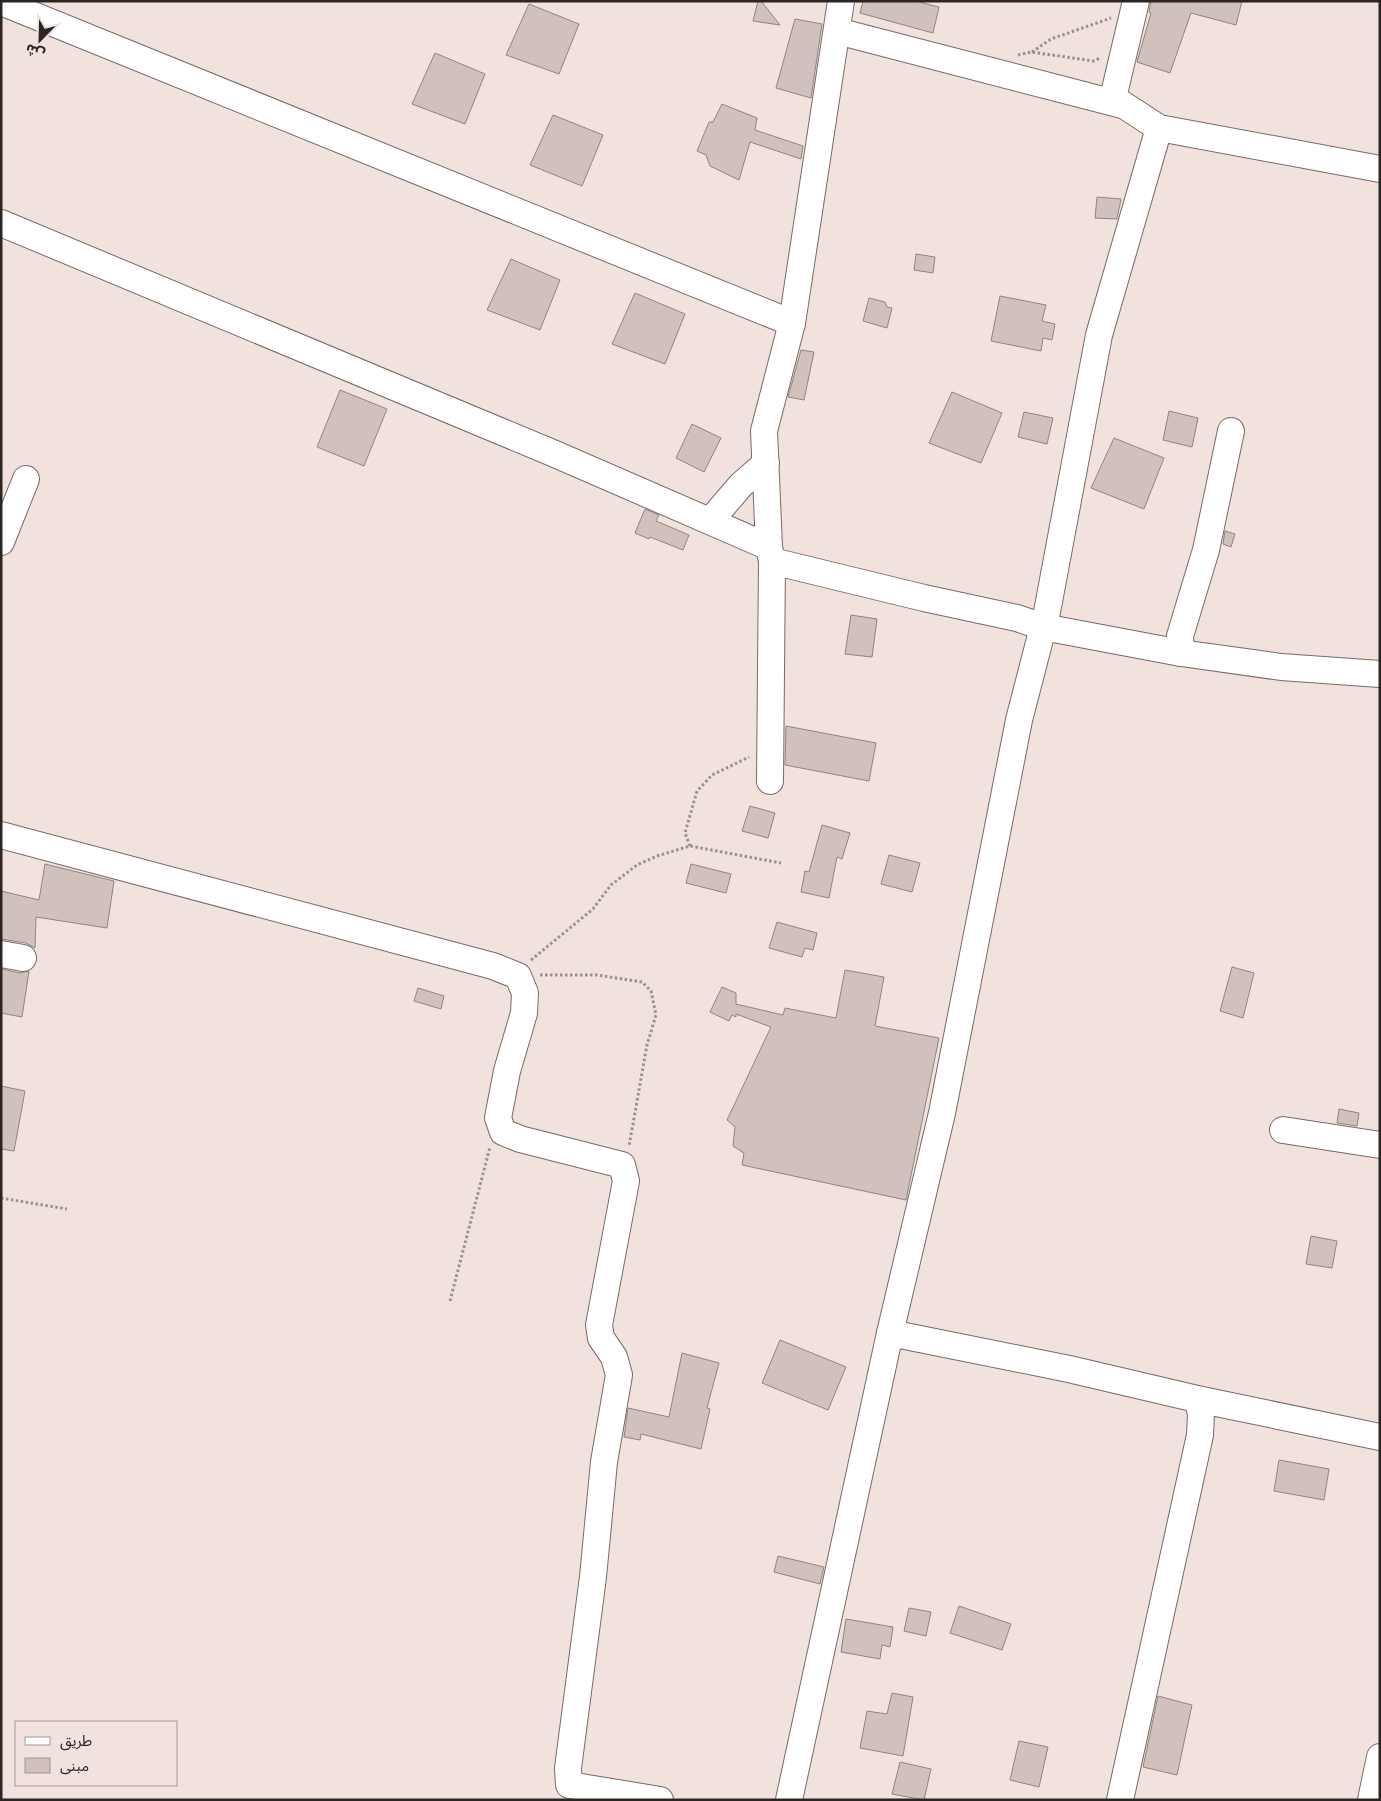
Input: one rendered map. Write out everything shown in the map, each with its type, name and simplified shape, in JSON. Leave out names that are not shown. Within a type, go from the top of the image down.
[{"type":"street","points":[[770,781],[771,554],[764,431],[792,323],[841,1]]},
{"type":"street","points":[[1,2],[792,323]]},
{"type":"street","points":[[1131,22],[1113,98],[1122,106],[1159,128],[1380,169]]},
{"type":"street","points":[[837,31],[1122,106]]},
{"type":"street","points":[[789,1800],[890,1333],[942,1113],[1019,720],[1044,627],[1099,335],[1159,128]]},
{"type":"street","points":[[1,223],[587,469],[615,479],[710,522],[771,554],[924,598],[1017,618],[1044,627],[1181,653],[1281,667],[1380,674]]},
{"type":"street","points":[[1181,653],[1180,636],[1206,550],[1231,431]]},
{"type":"street","points":[[710,522],[741,485],[766,463]]},
{"type":"street","points":[[1,542],[26,480]]},
{"type":"street","points":[[1,835],[484,963],[518,976],[525,993],[524,1013],[507,1072],[498,1118],[503,1132],[520,1139],[622,1165],[626,1181],[599,1325],[601,1338],[614,1357],[619,1374],[604,1462],[593,1577],[566,1792],[660,1800]]},
{"type":"street","points":[[1283,1130],[1380,1145]]},
{"type":"street","points":[[890,1333],[1069,1368],[1197,1399],[1380,1437]]},
{"type":"street","points":[[1120,1800],[1200,1435],[1200,1414],[1197,1399]]},
{"type":"street","points":[[1371,1800],[1380,1757]]},
{"type":"path","points":[[1014,56],[1032,52],[1094,61],[1131,22],[1116,16],[1051,39],[1032,52]]},
{"type":"path","points":[[690,846],[685,833],[698,791],[712,775],[754,755],[770,740]]},
{"type":"path","points":[[512,974],[593,909],[611,884],[636,865],[657,856],[690,846],[781,863]]},
{"type":"path","points":[[512,974],[597,975],[642,982],[651,991],[656,1015],[646,1045],[632,1137],[622,1165]]},
{"type":"path","points":[[450,1301],[477,1189],[492,1140],[500,1124]]},
{"type":"path","points":[[1,1198],[67,1209]]},
{"type":"building","points":[[758,1],[761,1],[780,25],[753,21]]},
{"type":"building","points":[[863,1],[915,1],[939,7],[933,33],[860,13]]},
{"type":"building","points":[[1151,1],[1242,1],[1236,25],[1191,13],[1170,73],[1137,62],[1151,13],[1149,12]]},
{"type":"building","points":[[529,4],[579,24],[559,74],[506,55]]},
{"type":"building","points":[[795,19],[822,24],[811,98],[776,88]]},
{"type":"building","points":[[435,53],[485,74],[465,124],[412,104]]},
{"type":"building","points":[[722,104],[757,118],[755,130],[803,146],[801,159],[750,142],[739,180],[710,166],[706,155],[697,151],[709,122],[713,122]]},
{"type":"building","points":[[553,115],[603,135],[582,186],[530,165]]},
{"type":"building","points":[[1097,197],[1121,199],[1117,219],[1095,218]]},
{"type":"building","points":[[916,254],[935,257],[933,273],[914,270]]},
{"type":"building","points":[[511,259],[560,280],[540,330],[487,310]]},
{"type":"building","points":[[635,293],[685,314],[665,364],[612,344]]},
{"type":"building","points":[[1000,296],[1046,305],[1042,321],[1055,324],[1052,340],[1043,338],[1041,351],[991,341]]},
{"type":"building","points":[[869,298],[885,302],[887,307],[892,308],[887,328],[863,321]]},
{"type":"building","points":[[801,350],[814,352],[804,400],[788,397]]},
{"type":"building","points":[[340,390],[387,409],[364,466],[317,447]]},
{"type":"building","points":[[952,392],[1002,413],[981,463],[929,443]]},
{"type":"building","points":[[1169,411],[1198,418],[1192,447],[1163,440]]},
{"type":"building","points":[[1024,412],[1053,418],[1047,444],[1018,437]]},
{"type":"building","points":[[692,424],[721,438],[704,472],[676,458]]},
{"type":"building","points":[[1114,438],[1164,458],[1144,509],[1091,488]]},
{"type":"building","points":[[645,509],[659,515],[656,521],[689,535],[683,550],[635,533]]},
{"type":"building","points":[[1225,531],[1235,534],[1231,547],[1223,544]]},
{"type":"building","points":[[851,615],[877,619],[872,657],[845,654]]},
{"type":"building","points":[[786,726],[876,743],[869,781],[785,765]]},
{"type":"building","points":[[750,806],[775,813],[768,838],[742,831]]},
{"type":"building","points":[[822,825],[850,833],[842,859],[837,857],[829,898],[801,892],[805,871],[809,872]]},
{"type":"building","points":[[889,855],[920,863],[912,892],[881,884]]},
{"type":"building","points":[[45,864],[114,881],[107,928],[36,917],[35,948],[26,943],[1,939],[1,891],[39,900]]},
{"type":"building","points":[[691,864],[731,874],[726,893],[686,883]]},
{"type":"building","points":[[777,922],[817,933],[813,950],[805,948],[802,957],[769,948]]},
{"type":"building","points":[[1232,967],[1254,973],[1243,1018],[1220,1011]]},
{"type":"building","points":[[1,969],[20,973],[29,971],[22,1017],[1,1013]]},
{"type":"building","points":[[845,970],[884,977],[875,1026],[939,1038],[906,1200],[742,1165],[744,1153],[733,1146],[735,1127],[727,1120],[771,1027],[736,1014],[736,1017],[732,1015],[729,1021],[710,1012],[722,987],[736,993],[736,1004],[783,1015],[785,1008],[836,1018]]},
{"type":"building","points":[[418,988],[444,996],[441,1009],[414,1001]]},
{"type":"building","points":[[1,1086],[25,1091],[14,1151],[1,1149]]},
{"type":"building","points":[[1339,1109],[1359,1113],[1357,1126],[1337,1123]]},
{"type":"building","points":[[1311,1236],[1337,1241],[1332,1268],[1306,1264]]},
{"type":"building","points":[[780,1340],[846,1367],[828,1410],[762,1383]]},
{"type":"building","points":[[682,1353],[719,1363],[707,1408],[710,1409],[701,1449],[641,1434],[640,1440],[624,1437],[628,1408],[669,1417]]},
{"type":"building","points":[[1279,1460],[1329,1469],[1324,1500],[1274,1491]]},
{"type":"building","points":[[778,1556],[824,1567],[820,1584],[774,1572]]},
{"type":"building","points":[[959,1606],[1011,1624],[1002,1650],[950,1633]]},
{"type":"building","points":[[909,1608],[931,1612],[926,1636],[904,1631]]},
{"type":"building","points":[[846,1619],[893,1627],[890,1647],[882,1645],[880,1659],[841,1652]]},
{"type":"building","points":[[892,1693],[913,1697],[903,1756],[860,1748],[867,1711],[887,1714]]},
{"type":"building","points":[[1158,1696],[1192,1705],[1177,1775],[1143,1767]]},
{"type":"building","points":[[1019,1741],[1048,1747],[1039,1787],[1010,1780]]},
{"type":"building","points":[[900,1762],[931,1769],[924,1800],[892,1794]]}]
